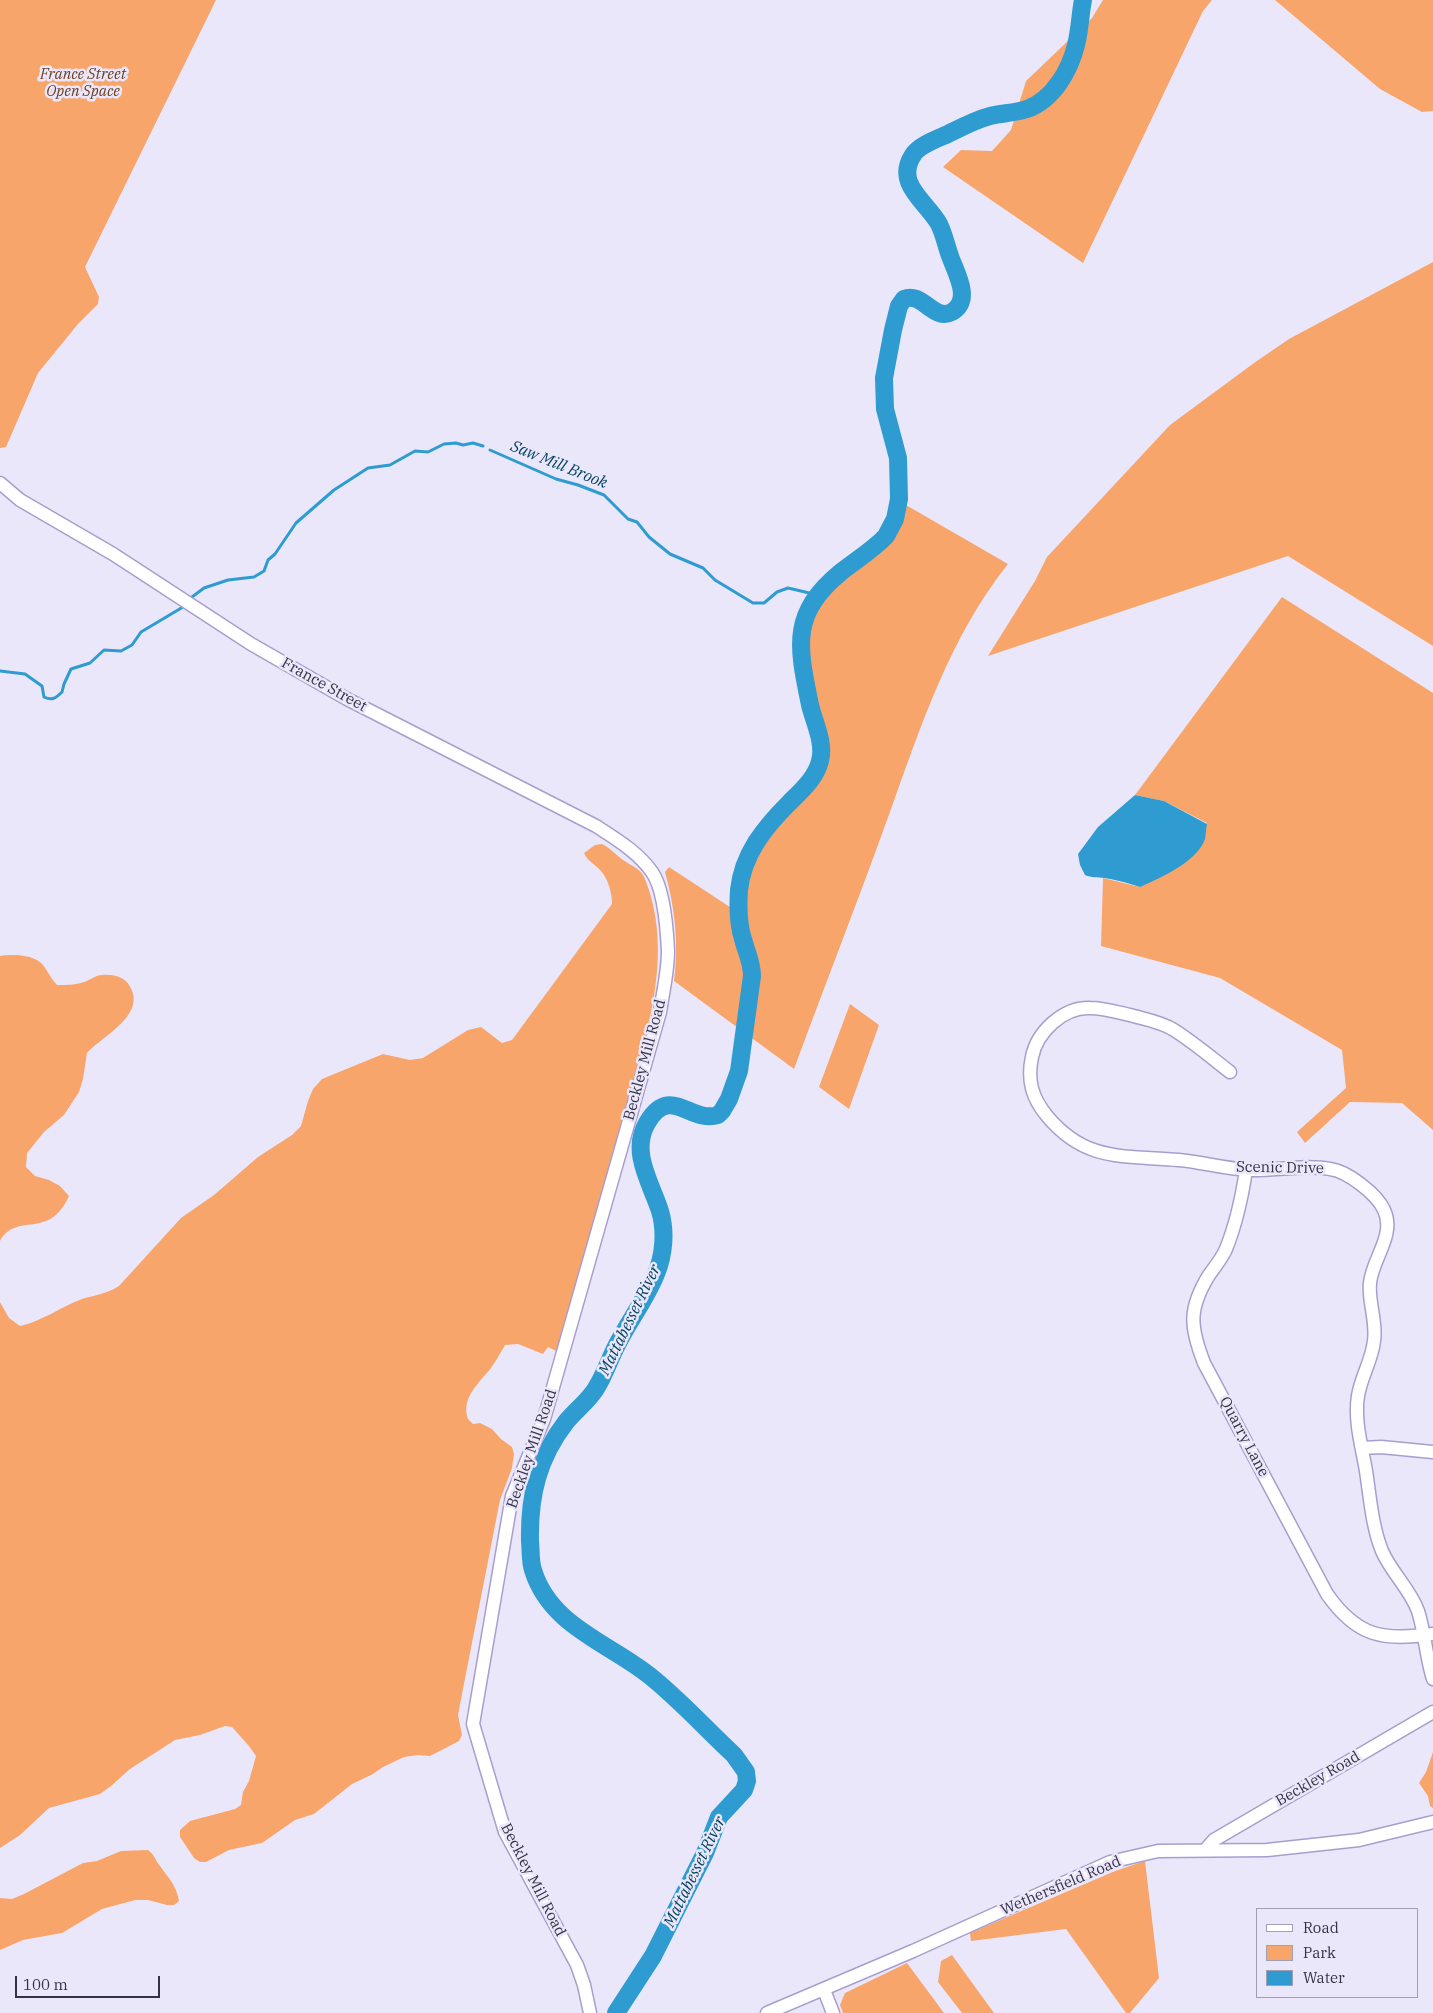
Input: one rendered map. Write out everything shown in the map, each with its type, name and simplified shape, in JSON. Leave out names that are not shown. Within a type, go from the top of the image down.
[{"type":"street","name":"France Street","points":[[0,483],[20,500],[113,554],[251,644],[347,699],[596,826],[626,846],[654,874]]},
{"type":"street","name":"Beckley Mill Road","points":[[590,2013],[588,1999],[577,1965],[504,1832],[473,1724],[512,1496],[544,1418],[660,1012],[668,952],[662,897],[654,874]]},
{"type":"street","name":"Scenic Drive","points":[[1230,1072],[1172,1028],[1140,1018],[1088,1007],[1066,1013],[1047,1027],[1032,1054],[1029,1079],[1037,1103],[1054,1124],[1076,1143],[1097,1152],[1127,1157],[1181,1160],[1246,1170],[1313,1167],[1332,1169],[1351,1177],[1369,1192],[1384,1210],[1387,1226],[1383,1247],[1370,1281],[1370,1295],[1375,1324],[1374,1339],[1371,1356],[1358,1393],[1356,1409],[1372,1512],[1382,1552],[1417,1610],[1428,1634],[1433,1680]]},
{"type":"street","name":"Quarry Lane","points":[[1246,1170],[1232,1232],[1225,1252],[1208,1277],[1196,1302],[1192,1319],[1195,1341],[1204,1363],[1323,1586],[1338,1610],[1351,1622],[1382,1636],[1428,1634]]},
{"type":"street","points":[[1362,1448],[1381,1447],[1433,1452]]},
{"type":"street","name":"Beckley Road","points":[[1206,1849],[1220,1837],[1433,1712]]},
{"type":"street","name":"Wethersfield Road","points":[[767,2013],[824,1990],[1110,1862],[1158,1851],[1206,1849],[1267,1850],[1359,1840],[1433,1822]]},
{"type":"street","points":[[824,1990],[833,2013]]},
{"type":"green space","name":"France Street Open Space","points":[[0,0],[216,0],[85,267],[99,297],[98,304],[78,324],[38,373],[6,447],[0,448]]},
{"type":"green space","points":[[1103,0],[1212,0],[1203,11],[1083,263],[943,167],[961,150],[992,151],[1011,130],[1026,81],[1092,18]]},
{"type":"green space","points":[[1275,0],[1433,0],[1433,111],[1422,112],[1380,89]]},
{"type":"green space","points":[[1433,262],[1433,646],[1288,556],[988,656],[1035,581],[1047,557],[1170,425],[1289,339]]},
{"type":"green space","points":[[899,501],[1008,564],[970,621],[939,682],[794,1069],[674,981],[675,926],[665,872],[669,867],[739,913],[739,895],[742,879],[752,851],[768,826],[809,782],[817,771],[821,758],[820,744],[801,662],[801,631],[805,617],[811,604],[822,590],[864,557],[888,533],[895,518]]},
{"type":"green space","points":[[1282,597],[1433,693],[1433,1130],[1402,1103],[1350,1102],[1305,1143],[1297,1132],[1346,1088],[1342,1050],[1220,978],[1101,946],[1103,878],[1140,887],[1207,823],[1164,801],[1135,795]]},
{"type":"green space","points":[[602,844],[638,870],[645,879],[654,910],[658,941],[653,1003],[638,1065],[558,1352],[548,1347],[543,1354],[518,1344],[505,1345],[491,1368],[472,1392],[467,1404],[468,1419],[473,1424],[480,1423],[492,1429],[512,1447],[514,1454],[512,1468],[500,1500],[462,1694],[458,1715],[462,1735],[459,1741],[430,1756],[404,1757],[383,1767],[352,1784],[314,1814],[295,1820],[262,1843],[229,1850],[206,1862],[200,1862],[194,1858],[180,1837],[180,1830],[190,1821],[235,1809],[241,1805],[243,1792],[249,1781],[256,1756],[232,1727],[225,1726],[200,1735],[175,1740],[130,1769],[100,1794],[49,1808],[20,1835],[0,1848],[0,1302],[9,1318],[20,1326],[36,1321],[82,1299],[105,1293],[119,1286],[181,1218],[214,1195],[258,1157],[292,1135],[301,1126],[313,1089],[322,1079],[383,1054],[410,1060],[423,1058],[468,1030],[481,1027],[502,1043],[512,1040],[612,904],[610,891],[603,873],[584,853],[595,845]]},
{"type":"green space","points":[[17,955],[39,961],[57,985],[81,983],[100,975],[117,976],[124,979],[129,985],[133,996],[133,1005],[129,1015],[122,1023],[87,1053],[79,1092],[64,1115],[44,1132],[27,1153],[26,1167],[35,1176],[60,1186],[69,1196],[61,1210],[52,1218],[43,1222],[15,1228],[7,1232],[0,1241],[0,956]]},
{"type":"green space","points":[[850,1004],[879,1025],[849,1109],[819,1087]]},
{"type":"green space","points":[[1433,1752],[1433,1808],[1430,1806],[1428,1796],[1419,1783],[1426,1772]]},
{"type":"green space","points":[[148,1850],[174,1886],[179,1901],[174,1905],[148,1900],[135,1900],[102,1909],[62,1933],[23,1940],[0,1950],[0,1898],[12,1899],[24,1894],[83,1863],[97,1861],[121,1851]]},
{"type":"green space","points":[[1145,1861],[1159,1978],[1130,2013],[1126,2013],[1066,1929],[971,1941],[970,1933],[1115,1871]]},
{"type":"green space","points":[[952,1955],[994,2013],[962,2013],[938,1982],[941,1961]]},
{"type":"green space","points":[[907,1963],[944,2013],[843,2013],[840,2005],[845,1993]]},
{"type":"water","points":[[1135,795],[1164,801],[1207,824],[1205,839],[1201,847],[1177,868],[1140,887],[1085,875],[1080,865],[1078,854],[1098,827]]},
{"type":"waterway","name":"Mattabesset River","points":[[616,2013],[653,1956],[705,1853],[719,1817],[744,1790],[747,1781],[746,1772],[734,1755],[661,1685],[634,1664],[582,1632],[553,1606],[541,1589],[531,1563],[531,1508],[537,1478],[548,1449],[556,1436],[599,1384],[619,1341],[648,1291],[659,1267],[663,1243],[662,1219],[641,1156],[642,1134],[647,1123],[664,1106],[672,1105],[698,1114],[718,1115],[729,1099],[739,1071],[752,976],[750,961],[739,921],[741,877],[756,842],[771,822],[812,779],[820,761],[820,740],[810,705],[801,648],[802,632],[806,617],[813,602],[825,587],[881,541],[886,536],[895,519],[899,499],[898,458],[885,409],[884,378],[899,306],[904,299],[917,299],[939,313],[946,314],[958,307],[961,300],[961,285],[941,228],[934,216],[914,192],[907,175],[908,165],[916,151],[929,143],[979,120],[1027,109],[1045,99],[1065,74],[1073,55],[1083,0]]},
{"type":"waterway","name":"Saw Mill Brook","points":[[192,597],[204,588],[228,580],[254,577],[264,571],[268,560],[275,554],[296,523],[334,490],[368,468],[390,465],[415,451],[428,452],[444,444],[456,443],[463,445],[473,443],[483,446]]},
{"type":"waterway","name":"Saw Mill Brook","points":[[490,450],[556,479],[604,495],[628,519],[637,522],[649,537],[670,554],[703,568],[715,580],[753,603],[764,603],[777,592],[788,588],[818,595]]},
{"type":"waterway","name":"Saw Mill Brook","points":[[0,671],[25,674],[42,686],[44,697],[54,698],[62,692],[71,669],[90,663],[104,650],[121,651],[132,645],[141,632],[183,607]]}]
